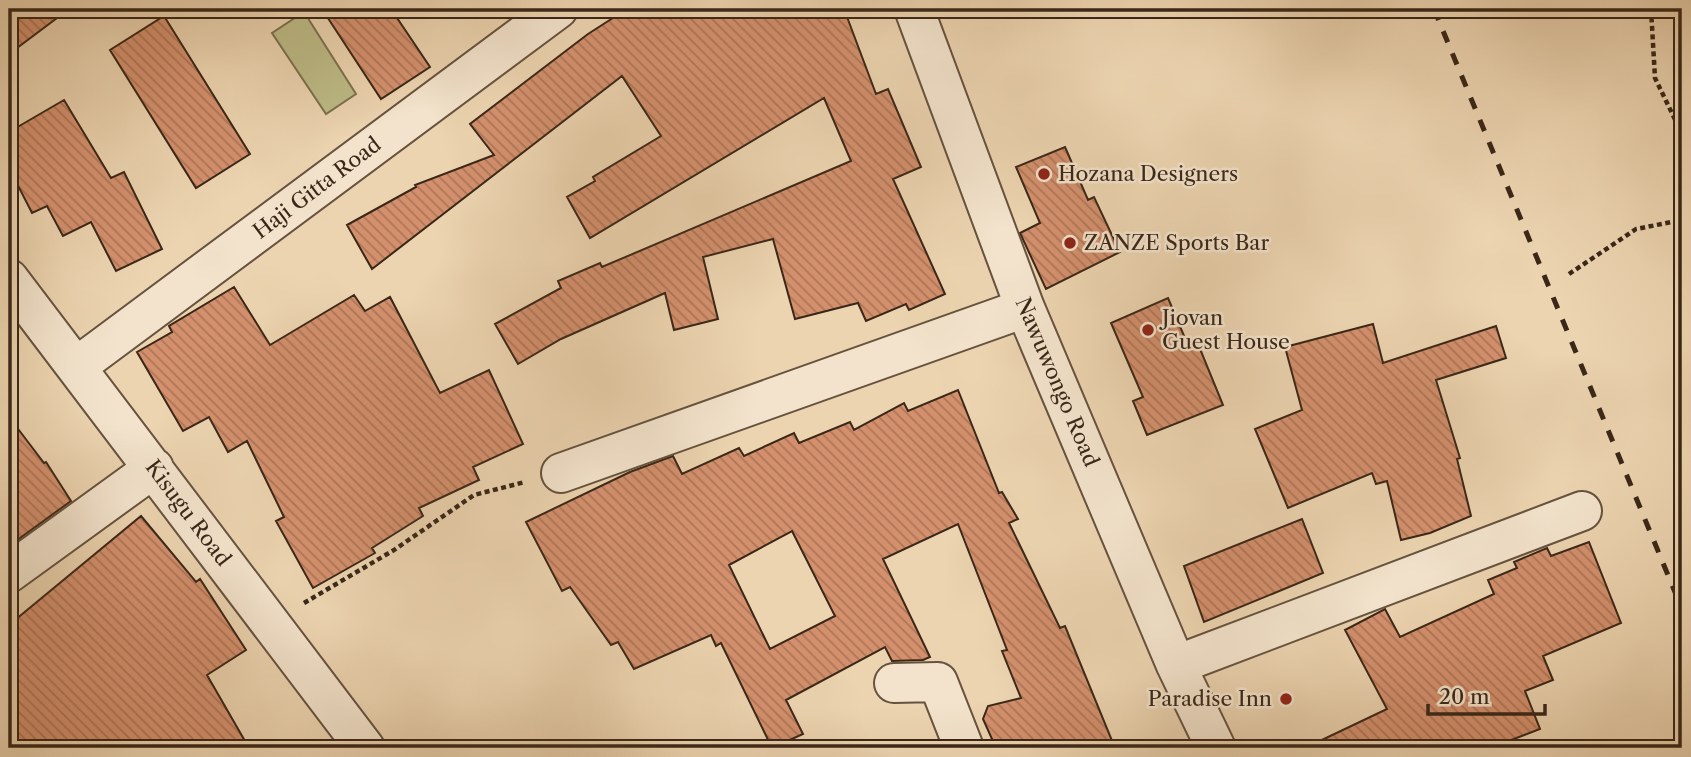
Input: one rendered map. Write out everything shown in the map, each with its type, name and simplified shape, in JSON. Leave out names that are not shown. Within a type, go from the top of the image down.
[{"type":"street","name":"Haji Gitta Road","points":[[76,367],[558,9]]},
{"type":"street","name":"Nawuwongo Road","points":[[914,9],[1025,308],[1176,665],[1216,748]]},
{"type":"street","name":"Kisugu Road","points":[[9,279],[365,748]]},
{"type":"street","points":[[561,473],[1025,308]]},
{"type":"street","points":[[9,573],[154,468]]},
{"type":"street","points":[[1176,665],[1582,511]]},
{"type":"street","points":[[894,683],[938,682],[964,748]]},
{"type":"path","points":[[1651,9],[1655,78],[1682,134]]},
{"type":"path","points":[[1569,274],[1636,229],[1682,220]]},
{"type":"path","points":[[271,623],[394,550],[474,495],[561,473]]},
{"type":"shaded area","points":[[304,12],[356,94],[326,114],[272,33]]},
{"type":"building","points":[[9,9],[69,9],[9,54]]},
{"type":"building","points":[[322,9],[391,9],[430,67],[381,99]]},
{"type":"building","points":[[627,9],[844,9],[876,94],[888,89],[921,167],[893,179],[945,294],[909,310],[906,304],[866,321],[858,303],[795,319],[773,239],[703,257],[718,319],[674,330],[665,293],[561,339],[518,364],[495,324],[561,288],[558,281],[600,263],[602,267],[851,161],[824,98],[590,238],[567,197],[595,181],[593,177],[661,136],[622,76],[372,269],[347,225],[416,187],[415,185],[494,155],[470,124],[588,34]]},
{"type":"building","points":[[164,16],[250,154],[196,188],[110,50]]},
{"type":"building","points":[[64,100],[111,178],[124,172],[162,249],[116,271],[91,222],[63,236],[47,206],[32,213],[9,168],[9,132]]},
{"type":"building","name":"ZANZE Sports Bar","points":[[1065,147],[1088,200],[1094,197],[1120,252],[1046,289],[1020,233],[1040,223],[1016,167]]},
{"type":"building","points":[[234,287],[270,345],[354,295],[365,311],[390,297],[440,393],[489,370],[523,444],[473,467],[479,480],[419,508],[423,516],[372,548],[375,553],[313,588],[276,521],[284,517],[247,441],[228,452],[209,417],[183,431],[137,352],[172,332],[169,326]]},
{"type":"building","points":[[1168,298],[1187,343],[1196,339],[1223,405],[1147,435],[1133,401],[1143,397],[1111,323]]},
{"type":"building","points":[[1373,324],[1383,363],[1496,326],[1506,358],[1436,380],[1460,458],[1457,459],[1471,516],[1430,533],[1401,540],[1387,481],[1376,484],[1372,473],[1288,508],[1255,429],[1302,410],[1285,347]]},
{"type":"building","points":[[958,390],[999,493],[1002,492],[1018,519],[1009,523],[1060,628],[1065,626],[1115,748],[996,748],[983,719],[988,706],[1021,698],[1002,651],[1007,650],[958,524],[883,559],[930,657],[923,660],[892,661],[885,647],[786,700],[803,734],[772,748],[721,643],[716,646],[711,635],[634,669],[618,642],[611,645],[570,587],[562,591],[526,522],[630,472],[673,456],[682,474],[739,448],[744,456],[794,433],[799,443],[850,422],[854,430],[904,403],[908,411]],"holes":[[[792,531],[835,616],[770,649],[729,565]]]},
{"type":"building","points":[[9,417],[44,463],[46,462],[71,501],[9,546]]},
{"type":"building","points":[[141,516],[196,582],[200,579],[246,650],[207,675],[249,748],[9,748],[9,625]]},
{"type":"building","points":[[1302,519],[1323,573],[1204,622],[1184,566]]},
{"type":"building","points":[[1589,542],[1621,623],[1543,656],[1553,680],[1525,691],[1540,729],[1490,748],[1305,748],[1387,709],[1345,630],[1385,609],[1400,637],[1494,594],[1488,580],[1517,568],[1514,562],[1547,548],[1551,556]]},
{"type":"railway","points":[[1434,9],[1682,609]]},
{"type":"place","name":"Hozana Designers","points":[[1044,174]]},
{"type":"place","name":"ZANZE Sports Bar","points":[[1070,243]]},
{"type":"place","name":"Jiovan Guest House","points":[[1148,330]]},
{"type":"place","name":"Paradise Inn","points":[[1286,699]]}]
